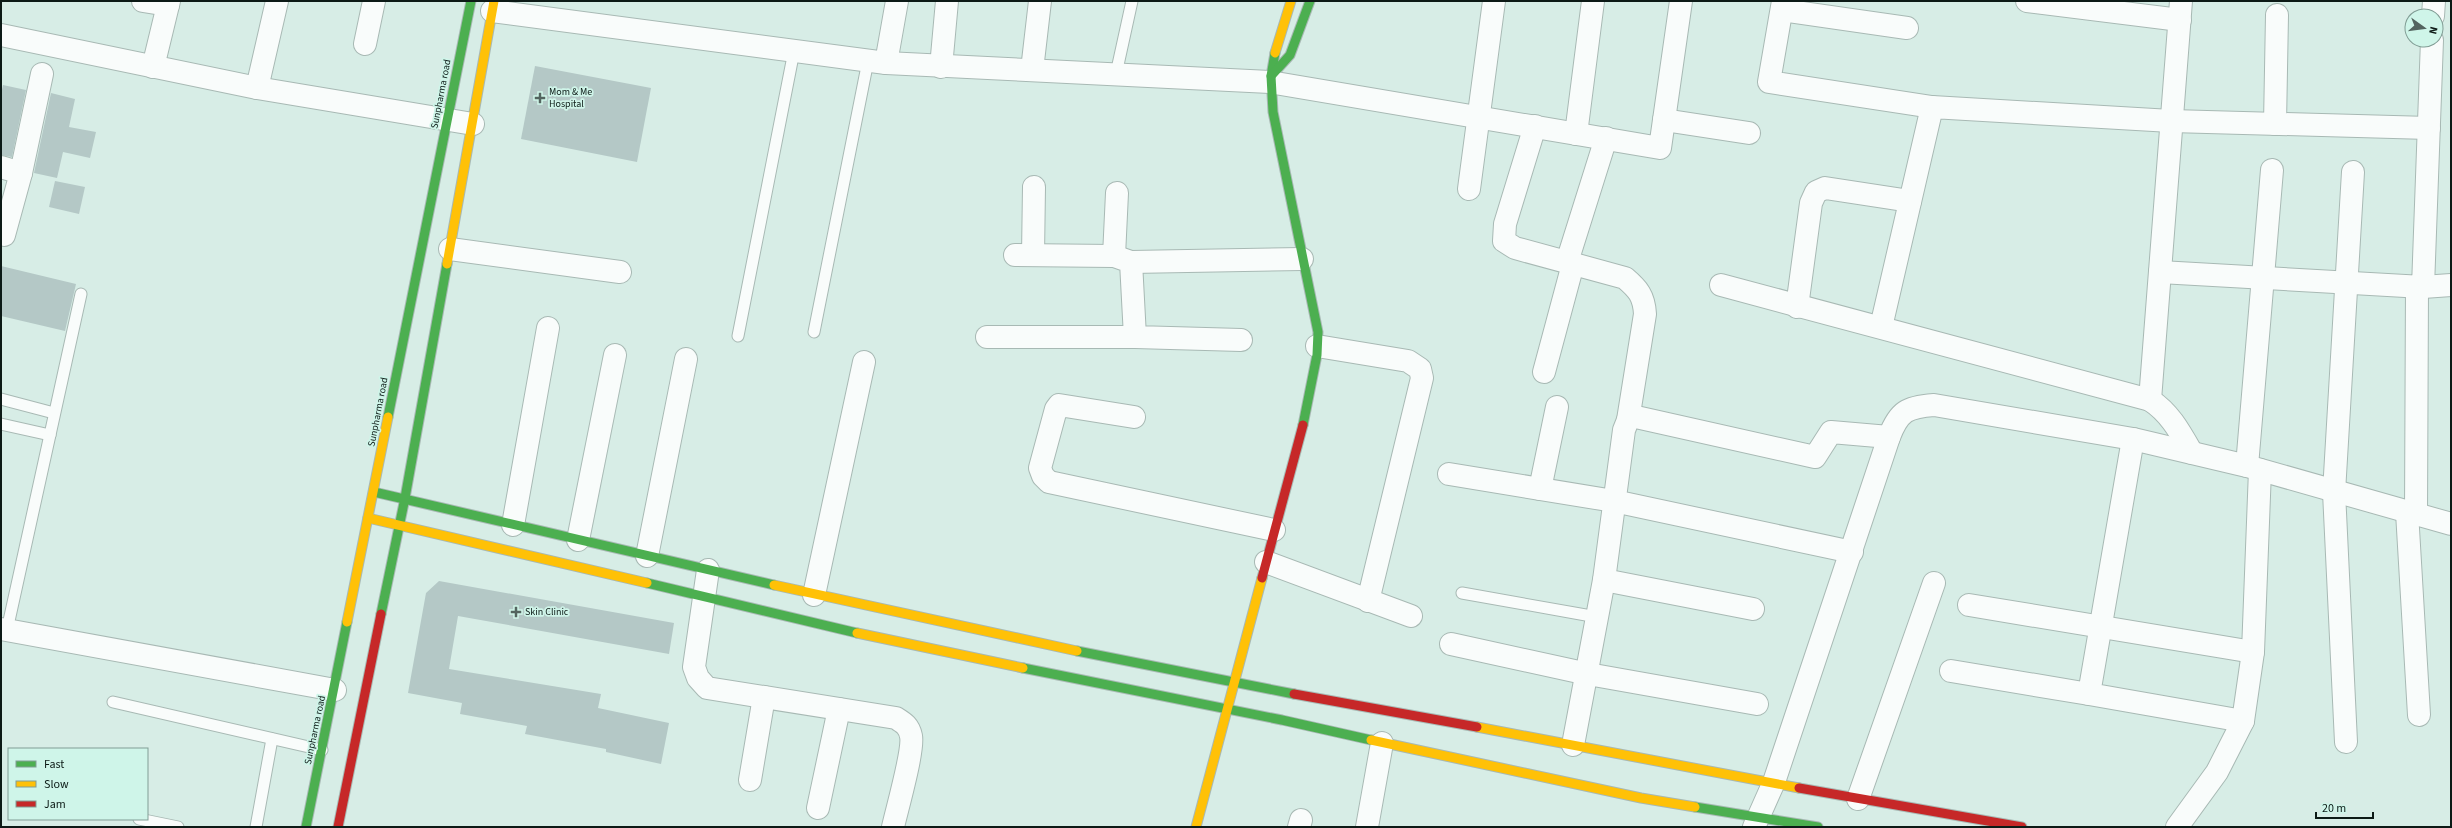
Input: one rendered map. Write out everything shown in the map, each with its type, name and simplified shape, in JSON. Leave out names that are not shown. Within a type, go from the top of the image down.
[{"type":"street","points":[[143,1],[168,3],[152,67]]},
{"type":"street","points":[[257,88],[277,1]]},
{"type":"street","points":[[365,44],[374,1]]},
{"type":"street","name":"Sunpharma road","points":[[306,827],[335,690],[470,1]]},
{"type":"street","points":[[877,62],[897,1]]},
{"type":"street","points":[[941,67],[947,1]]},
{"type":"street","points":[[1032,70],[1040,1]]},
{"type":"street","points":[[1196,827],[1306,412],[1318,346],[1318,332],[1273,112],[1270,79],[1275,51],[1291,1]]},
{"type":"street","points":[[1270,79],[1290,55],[1310,1]]},
{"type":"street","points":[[1469,189],[1494,1]]},
{"type":"street","points":[[1576,134],[1593,1]]},
{"type":"street","points":[[338,827],[400,525],[493,6],[877,62],[941,67],[1270,79],[1660,148],[1682,1]]},
{"type":"street","points":[[2027,1],[2180,10],[2150,400]]},
{"type":"street","points":[[1906,28],[1782,6],[1769,82],[1932,107],[2172,121],[2429,128]]},
{"type":"street","points":[[2275,124],[2277,15]]},
{"type":"street","points":[[1,35],[257,88],[473,124]]},
{"type":"street","points":[[2419,715],[2412,513],[2420,287],[2432,48]]},
{"type":"street","points":[[4,235],[11,170],[42,74]]},
{"type":"street","points":[[1881,327],[1932,107]]},
{"type":"street","points":[[1664,120],[1750,133]]},
{"type":"street","points":[[1535,126],[1505,224],[1504,241],[1515,248],[1625,278],[1638,289],[1644,301],[1645,314],[1628,420],[1624,430],[1604,580],[1596,617],[1588,674],[1573,745]]},
{"type":"street","points":[[1544,372],[1570,263],[1606,138]]},
{"type":"street","points":[[2177,827],[2217,772],[2243,721],[2253,652],[2253,468],[2261,278],[2272,170]]},
{"type":"street","points":[[2346,742],[2334,492],[2353,172]]},
{"type":"street","points":[[1034,187],[1024,255],[1123,259],[1302,259]]},
{"type":"street","points":[[1797,307],[1811,203],[1816,192],[1825,188],[1910,201]]},
{"type":"street","points":[[1117,193],[1123,259],[1135,337]]},
{"type":"street","points":[[450,248],[620,272]]},
{"type":"street","points":[[2160,272],[2420,287],[2451,285]]},
{"type":"street","points":[[1720,285],[1797,307],[1881,327],[2150,400],[2162,408],[2171,418],[2192,452]]},
{"type":"street","points":[[513,525],[548,328]]},
{"type":"street","points":[[987,337],[1135,337],[1241,340]]},
{"type":"street","points":[[1318,346],[1408,361],[1420,369],[1422,378],[1368,601]]},
{"type":"street","points":[[578,540],[615,355]]},
{"type":"street","points":[[647,556],[686,359]]},
{"type":"street","points":[[814,595],[864,362]]},
{"type":"street","points":[[1134,417],[1059,405],[1056,409],[1040,468],[1043,476],[1050,482],[1274,530]]},
{"type":"street","points":[[1757,821],[1774,782],[1852,552],[1889,437],[1896,419],[1912,407],[1934,405],[2133,439],[2192,452],[2253,468],[2451,524]]},
{"type":"street","points":[[1540,489],[1557,407]]},
{"type":"street","points":[[1628,420],[1636,417],[1815,457],[1831,432],[1889,437]]},
{"type":"street","points":[[2089,694],[2133,439]]},
{"type":"street","points":[[1449,474],[1614,501],[1852,552]]},
{"type":"street","points":[[374,492],[405,498],[513,525],[814,595],[1018,640],[1235,683],[1774,782],[1858,799],[2022,827]]},
{"type":"street","points":[[368,518],[875,637],[1228,709],[1382,744],[1641,798],[1757,821],[1818,827]]},
{"type":"street","points":[[1266,562],[1411,616]]},
{"type":"street","points":[[708,570],[702,597],[694,667],[698,678],[707,688],[896,718],[906,724],[911,736],[909,753],[893,827]]},
{"type":"street","points":[[1604,580],[1753,609]]},
{"type":"street","points":[[1858,799],[1934,583]]},
{"type":"street","points":[[1969,605],[2253,652]]},
{"type":"street","points":[[4,629],[335,690]]},
{"type":"street","points":[[1451,644],[1588,674],[1757,704]]},
{"type":"street","points":[[1951,670],[2243,721]]},
{"type":"street","points":[[750,780],[764,697]]},
{"type":"street","points":[[818,808],[839,709]]},
{"type":"street","points":[[1367,827],[1382,744]]},
{"type":"lane","points":[[1116,74],[1132,1]]},
{"type":"lane","points":[[738,336],[794,51]]},
{"type":"lane","points":[[814,332],[877,62]]},
{"type":"lane","points":[[4,629],[50,435],[81,294]]},
{"type":"lane","points":[[1,399],[54,413]]},
{"type":"lane","points":[[1,424],[50,435]]},
{"type":"lane","points":[[1462,593],[1596,617]]},
{"type":"lane","points":[[113,702],[322,750]]},
{"type":"lane","points":[[256,827],[272,739]]},
{"type":"lane","points":[[144,820],[178,827]]},
{"type":"building","points":[[535,66],[651,88],[637,162],[521,139]]},
{"type":"building","points":[[3,85],[26,90],[12,157],[1,155],[1,94]]},
{"type":"building","points":[[51,93],[75,99],[69,127],[96,132],[90,158],[63,152],[57,178],[34,173]]},
{"type":"building","points":[[55,181],[85,187],[79,214],[49,207]]},
{"type":"building","points":[[1,266],[76,284],[65,331],[1,316]]},
{"type":"building","points":[[439,581],[674,623],[669,654],[458,616],[449,669],[601,694],[598,708],[669,723],[661,764],[606,752],[606,749],[525,734],[527,726],[460,714],[462,703],[408,693],[426,593]]},
{"type":"traffic: fast","points":[[388,417],[471,1]]},
{"type":"traffic: fast","points":[[1271,76],[1290,55],[1310,1]]},
{"type":"traffic: fast","points":[[1275,53],[1271,76],[1273,112],[1318,332],[1317,355],[1303,425]]},
{"type":"traffic: fast","points":[[381,614],[405,498],[447,264]]},
{"type":"traffic: fast","points":[[374,492],[774,585]]},
{"type":"traffic: fast","points":[[647,583],[857,633]]},
{"type":"traffic: fast","points":[[306,827],[347,622]]},
{"type":"traffic: fast","points":[[1077,651],[1294,694]]},
{"type":"traffic: fast","points":[[1023,668],[1282,720],[1371,740]]},
{"type":"traffic: fast","points":[[1695,807],[1818,827]]},
{"type":"traffic: slow","points":[[447,264],[494,1]]},
{"type":"traffic: slow","points":[[1275,53],[1291,1]]},
{"type":"traffic: slow","points":[[347,622],[388,417]]},
{"type":"traffic: slow","points":[[368,518],[647,583]]},
{"type":"traffic: slow","points":[[1196,827],[1262,578]]},
{"type":"traffic: slow","points":[[774,585],[1077,651]]},
{"type":"traffic: slow","points":[[857,633],[1023,668]]},
{"type":"traffic: slow","points":[[1477,727],[1799,788]]},
{"type":"traffic: slow","points":[[1371,740],[1641,798],[1695,807]]},
{"type":"traffic: jam","points":[[1262,578],[1303,425]]},
{"type":"traffic: jam","points":[[338,827],[381,614]]},
{"type":"traffic: jam","points":[[1294,694],[1477,727]]},
{"type":"traffic: jam","points":[[1799,788],[2022,827]]},
{"type":"place","name":"Mom & Me Hospital","points":[[540,98]]},
{"type":"place","name":"Skin Clinic","points":[[516,612]]}]
